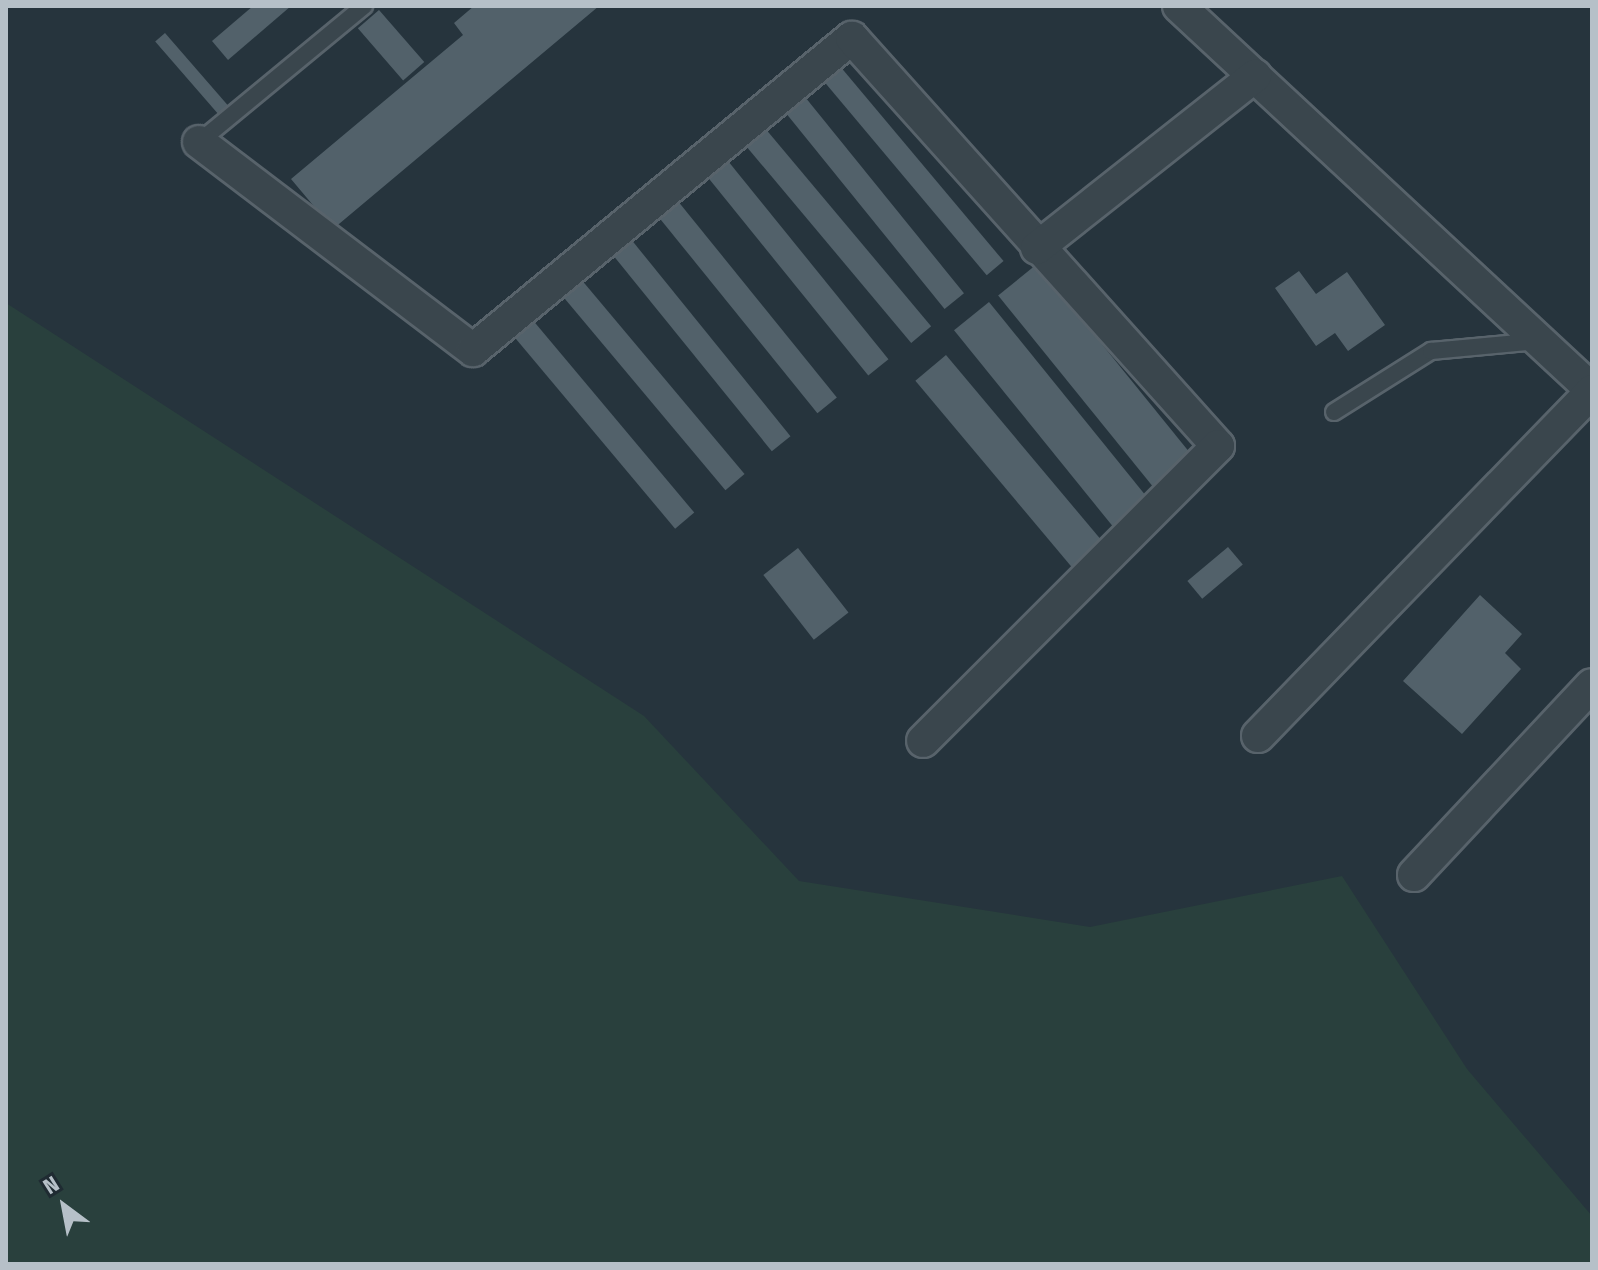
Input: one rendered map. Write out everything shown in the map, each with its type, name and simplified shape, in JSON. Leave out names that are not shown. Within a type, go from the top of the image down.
[{"type":"street","points":[[1179,6],[1592,390],[1258,736]]},
{"type":"street","points":[[199,142],[473,350],[852,38],[1037,248],[1218,446],[923,741]]},
{"type":"street","points":[[1037,248],[1255,76]]},
{"type":"street","points":[[1414,875],[1592,685]]},
{"type":"lane","points":[[199,142],[364,6]]},
{"type":"lane","points":[[1334,412],[1431,351],[1539,341]]},
{"type":"green space","points":[[6,303],[644,716],[799,881],[1090,927],[1342,876],[1467,1069],[1592,1216],[1592,1264],[6,1264]]},
{"type":"building","points":[[253,6],[291,6],[228,60],[212,41]]},
{"type":"building","points":[[474,6],[599,6],[333,229],[291,179],[463,35],[454,23]]},
{"type":"building","points":[[379,10],[424,62],[403,80],[358,28]]},
{"type":"building","points":[[165,33],[229,107],[219,115],[155,42]]},
{"type":"building","points":[[839,65],[1004,261],[987,275],[822,79]]},
{"type":"building","points":[[801,92],[964,293],[945,309],[782,108]]},
{"type":"building","points":[[764,127],[931,326],[911,343],[744,144]]},
{"type":"building","points":[[728,161],[888,359],[868,376],[708,177]]},
{"type":"building","points":[[677,200],[837,397],[817,413],[658,216]]},
{"type":"building","points":[[630,238],[790,436],[772,451],[611,253]]},
{"type":"building","points":[[1037,264],[1194,458],[1155,489],[998,295]]},
{"type":"building","points":[[1299,271],[1316,294],[1347,272],[1385,325],[1348,351],[1335,333],[1316,346],[1275,288]]},
{"type":"building","points":[[580,278],[745,474],[725,490],[561,294]]},
{"type":"building","points":[[989,302],[1150,501],[1115,529],[954,330]]},
{"type":"building","points":[[531,318],[694,513],[675,529],[512,334]]},
{"type":"building","points":[[946,355],[1108,548],[1077,574],[915,381]]},
{"type":"building","points":[[1228,547],[1243,565],[1202,599],[1187,581]]},
{"type":"building","points":[[798,548],[848,613],[814,640],[763,575]]},
{"type":"building","points":[[1480,595],[1522,634],[1505,653],[1521,669],[1462,734],[1403,681]]}]
